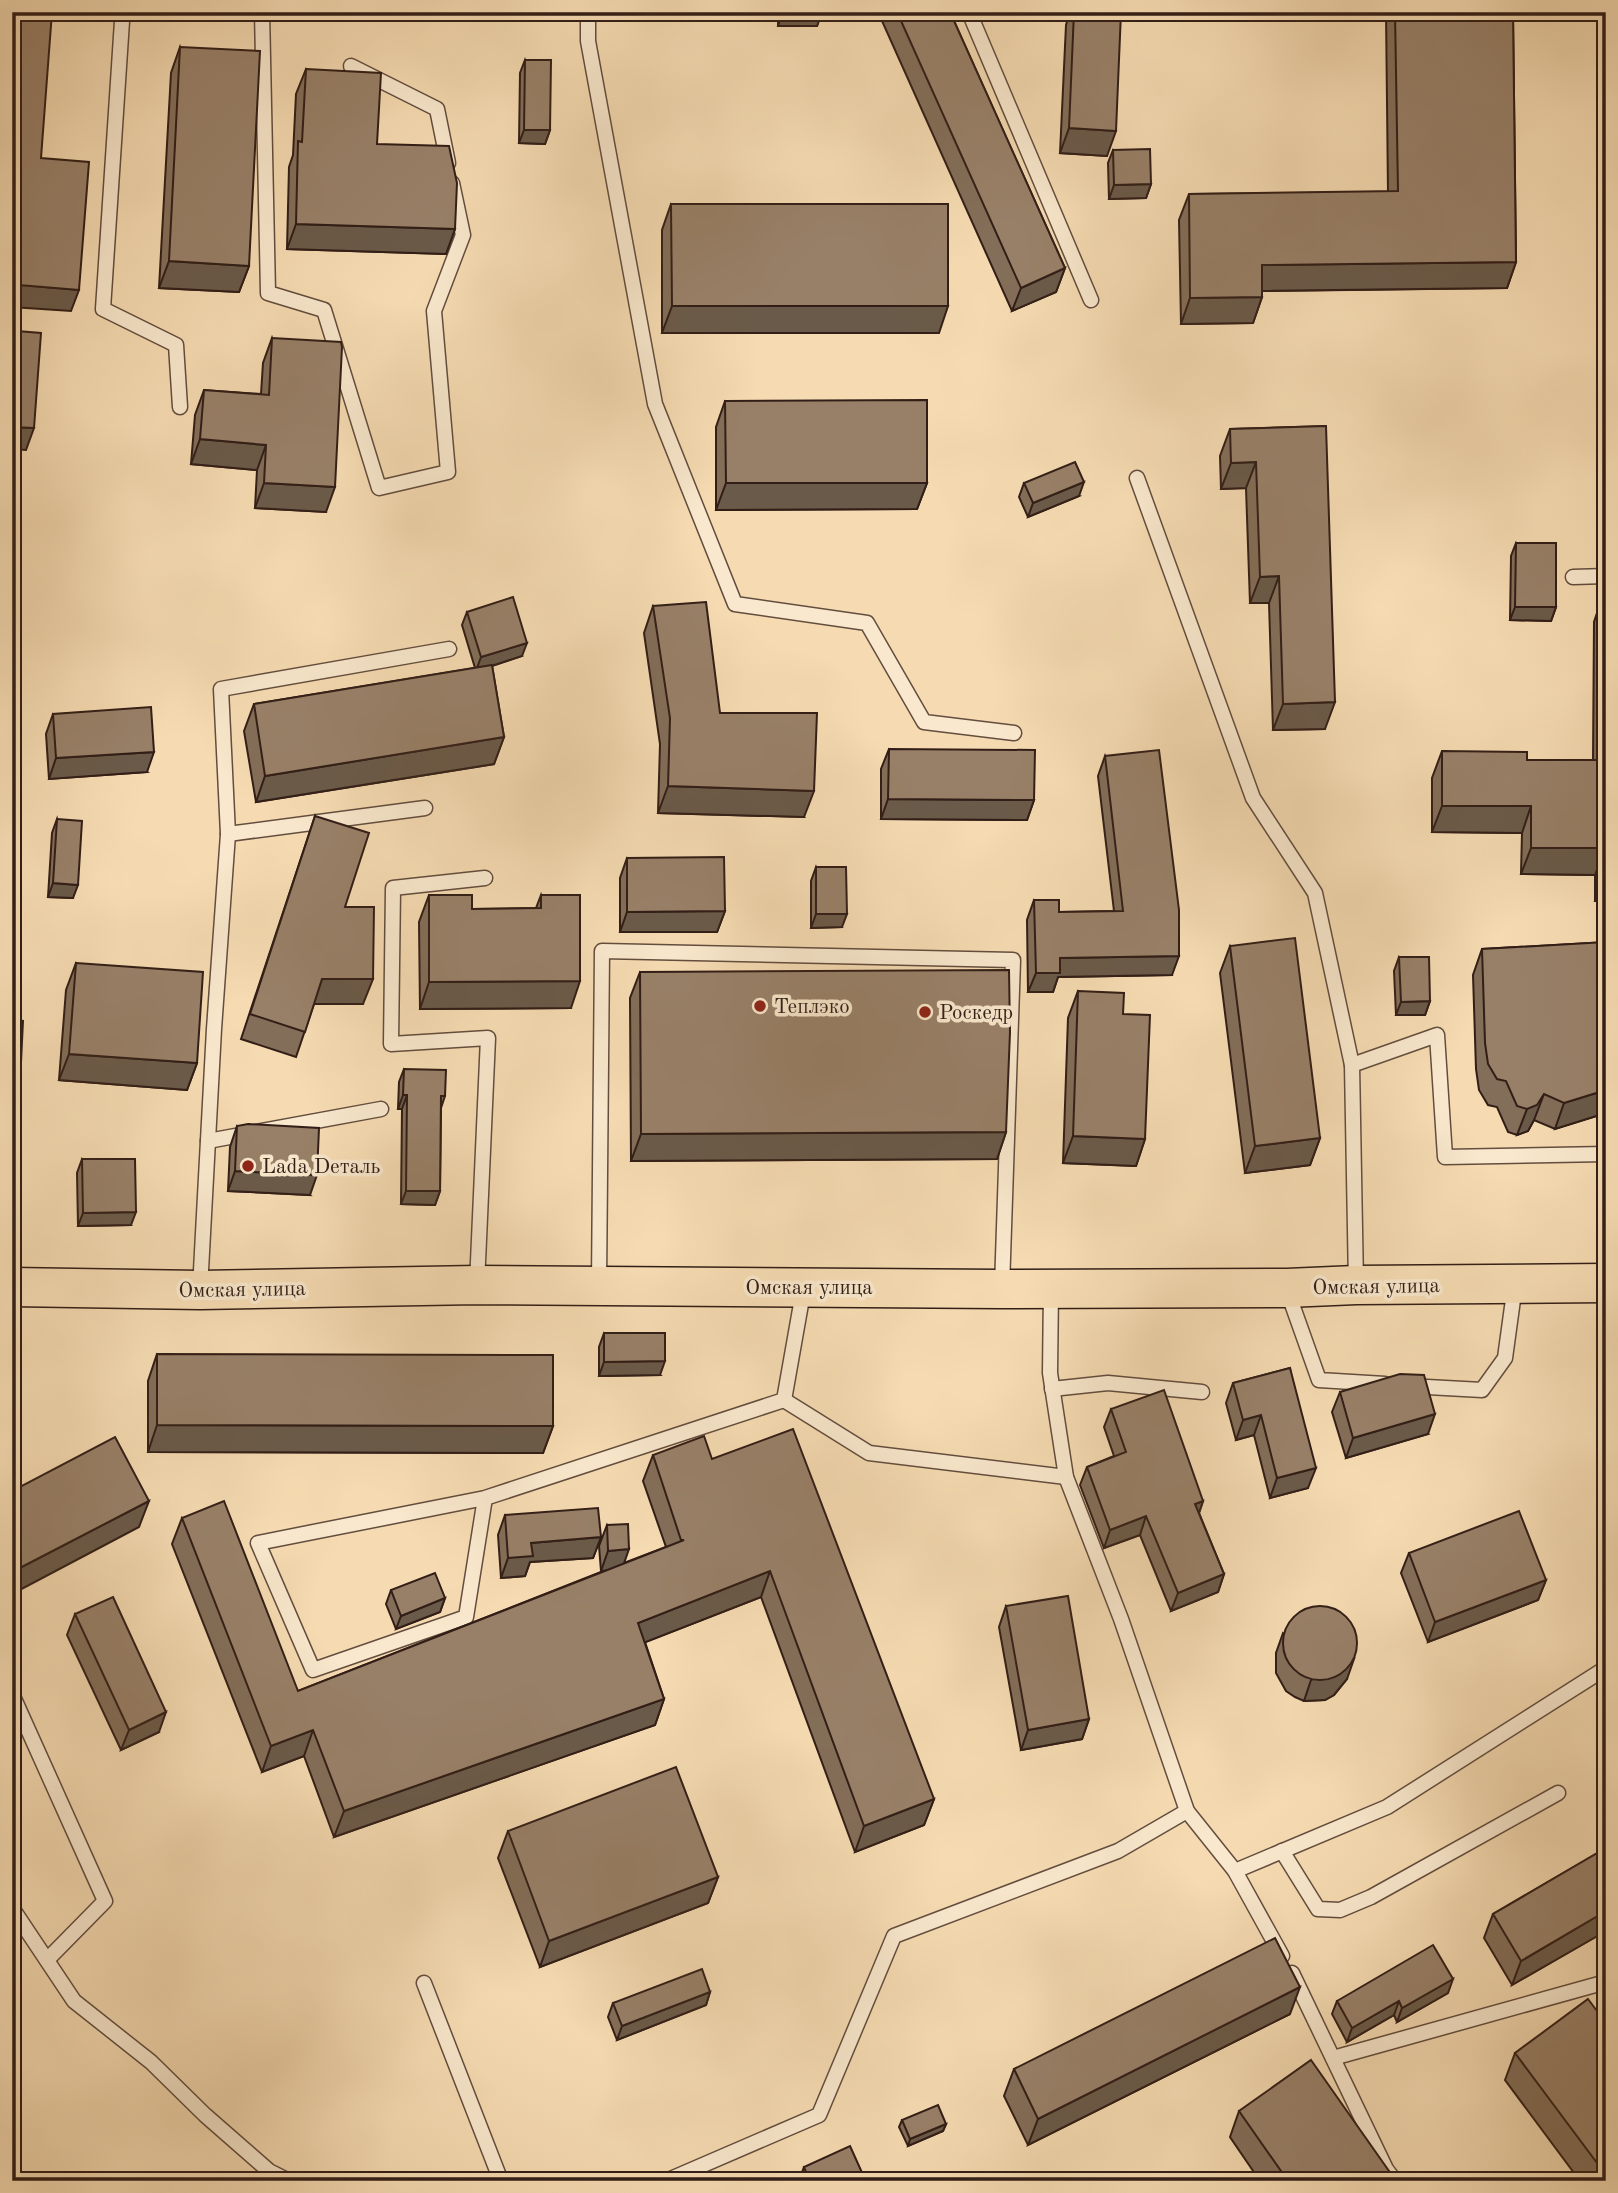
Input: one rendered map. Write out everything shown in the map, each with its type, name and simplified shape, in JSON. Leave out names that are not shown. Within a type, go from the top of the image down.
[{"type":"main road","name":"Омская улица","points":[[12,1287],[200,1290],[477,1285],[1001,1289],[1606,1283]]},
{"type":"lane","points":[[125,12],[122,21],[103,309],[176,345],[180,407]]},
{"type":"lane","points":[[262,12],[268,293],[324,310],[379,488],[448,472],[434,312],[463,235],[437,109],[351,66]]},
{"type":"lane","points":[[588,12],[588,41],[655,404],[735,604],[867,623],[924,722],[1014,733]]},
{"type":"lane","points":[[969,12],[1091,300]]},
{"type":"lane","points":[[1137,478],[1253,798],[1315,893],[1352,1065],[1356,1285]]},
{"type":"lane","points":[[1573,577],[1606,576]]},
{"type":"lane","points":[[200,1290],[228,834],[221,689],[449,649]]},
{"type":"lane","points":[[228,834],[425,808]]},
{"type":"lane","points":[[477,1285],[488,1038],[391,1044],[393,888],[485,878]]},
{"type":"lane","points":[[599,1286],[602,951],[1013,960],[1001,1289]]},
{"type":"lane","points":[[1352,1065],[1437,1035],[1445,1157],[1606,1154]]},
{"type":"lane","points":[[208,1141],[381,1109]]},
{"type":"lane","points":[[1287,1288],[1319,1380],[1482,1390],[1505,1357],[1515,1283]]},
{"type":"lane","points":[[784,1400],[804,1286]]},
{"type":"lane","points":[[1051,1288],[1050,1373],[1066,1477],[1121,1619],[1187,1811],[1235,1871],[1297,1982],[1386,2169],[1395,2181]]},
{"type":"lane","points":[[1052,1389],[1108,1383],[1202,1392]]},
{"type":"lane","points":[[784,1400],[869,1453],[1066,1477]]},
{"type":"lane","points":[[485,1499],[466,1617],[313,1670],[258,1543],[485,1499],[784,1400]]},
{"type":"lane","points":[[1235,1871],[1387,1807],[1606,1668]]},
{"type":"lane","points":[[12,1694],[105,1901],[47,1960]]},
{"type":"lane","points":[[1282,1851],[1318,1909],[1340,1910],[1371,1897],[1558,1793]]},
{"type":"lane","points":[[666,2181],[818,2115],[894,1936],[1118,1851],[1187,1811]]},
{"type":"lane","points":[[12,1908],[74,2001],[150,2062],[269,2171],[289,2181]]},
{"type":"lane","points":[[1333,2058],[1606,1982]]},
{"type":"lane","points":[[424,1983],[501,2181]]},
{"type":"building","points":[[12,12],[52,12],[41,158],[89,162],[79,290],[20,285],[17,331],[41,333],[34,428],[12,427]]},
{"type":"building","points":[[897,12],[950,12],[1065,268],[1021,288]]},
{"type":"building","points":[[1074,12],[1121,12],[1116,131],[1069,128]]},
{"type":"building","points":[[1395,12],[1513,12],[1516,262],[1262,265],[1262,297],[1190,298],[1189,194],[1398,191]]},
{"type":"building","points":[[180,47],[260,51],[249,266],[169,261]]},
{"type":"building","points":[[525,60],[551,60],[550,130],[524,130]]},
{"type":"building","points":[[306,69],[381,73],[377,144],[449,146],[457,183],[455,229],[296,224],[298,141],[302,142]]},
{"type":"building","points":[[1150,149],[1151,184],[1114,185],[1113,150]]},
{"type":"building","points":[[671,204],[948,204],[948,306],[672,306]]},
{"type":"building","points":[[272,338],[341,342],[335,487],[264,483],[266,445],[200,439],[204,390],[269,395]]},
{"type":"building","points":[[927,400],[927,483],[726,483],[725,401]]},
{"type":"building","points":[[1326,426],[1335,702],[1283,704],[1279,576],[1260,577],[1256,462],[1231,463],[1230,429]]},
{"type":"building","points":[[1075,462],[1084,482],[1033,503],[1024,483]]},
{"type":"building","points":[[1516,543],[1556,543],[1556,607],[1515,607]]},
{"type":"building","points":[[1603,595],[1606,595],[1606,874],[1605,848],[1531,848],[1531,806],[1442,806],[1442,751],[1527,752],[1527,760],[1603,760]]},
{"type":"building","points":[[513,597],[527,643],[481,657],[467,612]]},
{"type":"building","points":[[706,602],[720,713],[817,713],[814,791],[668,786],[670,718],[653,606]]},
{"type":"building","points":[[492,665],[504,737],[265,776],[254,704]]},
{"type":"building","points":[[151,707],[154,752],[56,758],[53,714]]},
{"type":"building","points":[[12,744],[20,744],[20,847],[12,847]]},
{"type":"building","points":[[889,749],[1035,750],[1034,800],[888,799]]},
{"type":"building","points":[[1159,750],[1179,910],[1179,956],[1060,958],[1060,973],[1036,973],[1034,900],[1059,900],[1059,912],[1123,911],[1105,756]]},
{"type":"building","points":[[315,816],[369,833],[345,907],[374,907],[373,979],[322,979],[305,1032],[250,1014]]},
{"type":"building","points":[[57,819],[82,821],[78,885],[53,883]]},
{"type":"building","points":[[724,857],[725,911],[627,912],[627,858]]},
{"type":"building","points":[[816,867],[846,867],[847,914],[816,914]]},
{"type":"building","points":[[429,895],[472,895],[472,909],[541,908],[541,895],[580,895],[580,981],[429,982]]},
{"type":"building","points":[[1295,938],[1320,1138],[1255,1146],[1230,946]]},
{"type":"building","points":[[1606,942],[1606,1090],[1564,1103],[1544,1094],[1537,1105],[1527,1109],[1517,1106],[1506,1081],[1497,1079],[1488,1064],[1482,949]]},
{"type":"building","points":[[1399,957],[1429,957],[1430,1001],[1401,1002]]},
{"type":"building","points":[[76,963],[203,972],[197,1063],[69,1054]]},
{"type":"building","points":[[1009,970],[1010,1032],[1006,1132],[641,1134],[640,972]]},
{"type":"building","points":[[1078,991],[1124,993],[1123,1014],[1150,1015],[1145,1139],[1073,1136]]},
{"type":"building","points":[[12,1020],[23,1021],[17,1145],[12,1144]]},
{"type":"building","points":[[404,1069],[446,1070],[445,1096],[441,1096],[440,1191],[406,1191],[407,1095],[403,1095]]},
{"type":"building","points":[[248,1124],[319,1128],[317,1175],[235,1171],[237,1126]]},
{"type":"building","points":[[82,1159],[135,1159],[136,1212],[83,1213]]},
{"type":"building","points":[[604,1333],[665,1333],[665,1361],[604,1362]]},
{"type":"building","points":[[157,1354],[553,1355],[553,1426],[157,1425]]},
{"type":"building","points":[[1290,1368],[1316,1468],[1277,1478],[1261,1415],[1243,1420],[1233,1383]]},
{"type":"building","points":[[1400,1374],[1424,1375],[1435,1414],[1353,1438],[1340,1392]]},
{"type":"building","points":[[1164,1390],[1203,1501],[1195,1504],[1224,1574],[1178,1593],[1146,1516],[1110,1530],[1087,1467],[1126,1452],[1111,1409]]},
{"type":"building","points":[[793,1429],[934,1799],[864,1826],[770,1571],[638,1623],[664,1699],[344,1811],[313,1730],[271,1746],[182,1518],[224,1501],[298,1691],[684,1540],[681,1540],[653,1455],[704,1436],[712,1459]]},
{"type":"building","points":[[115,1437],[149,1501],[12,1572],[12,1491]]},
{"type":"building","points":[[598,1508],[601,1537],[531,1543],[533,1556],[508,1558],[505,1515]]},
{"type":"building","points":[[1519,1511],[1546,1580],[1435,1622],[1409,1553]]},
{"type":"building","points":[[628,1524],[629,1549],[608,1551],[607,1525]]},
{"type":"building","points":[[435,1573],[445,1598],[401,1616],[391,1590]]},
{"type":"building","points":[[1068,1596],[1089,1719],[1028,1730],[1006,1606]]},
{"type":"building","points":[[113,1597],[166,1712],[129,1730],[75,1614]]},
{"type":"building","points":[[1320,1606],[1341,1612],[1351,1622],[1357,1643],[1351,1664],[1341,1674],[1320,1680],[1299,1674],[1289,1664],[1283,1643],[1289,1622],[1299,1612]]},
{"type":"building","points":[[676,1767],[718,1877],[549,1941],[508,1831]]},
{"type":"building","points":[[1606,1848],[1606,1911],[1521,1961],[1493,1914]]},
{"type":"building","points":[[1275,1938],[1300,1987],[1038,2119],[1014,2069]]},
{"type":"building","points":[[1433,1945],[1453,1979],[1402,2008],[1399,2001],[1352,2028],[1337,2001]]},
{"type":"building","points":[[702,1969],[710,1992],[622,2026],[613,2003]]},
{"type":"building","points":[[1588,1999],[1606,2023],[1606,2175],[1515,2053]]},
{"type":"building","points":[[1311,2060],[1396,2181],[1288,2181],[1239,2111]]},
{"type":"building","points":[[938,2105],[946,2124],[910,2139],[902,2120]]},
{"type":"building","points":[[850,2146],[864,2177],[856,2181],[798,2181],[808,2177],[804,2167]]},
{"type":"place","name":"Теплэко","points":[[760,1006]]},
{"type":"place","name":"Роскедр","points":[[925,1012]]},
{"type":"place","name":"Lada Dеталь","points":[[248,1166]]}]
